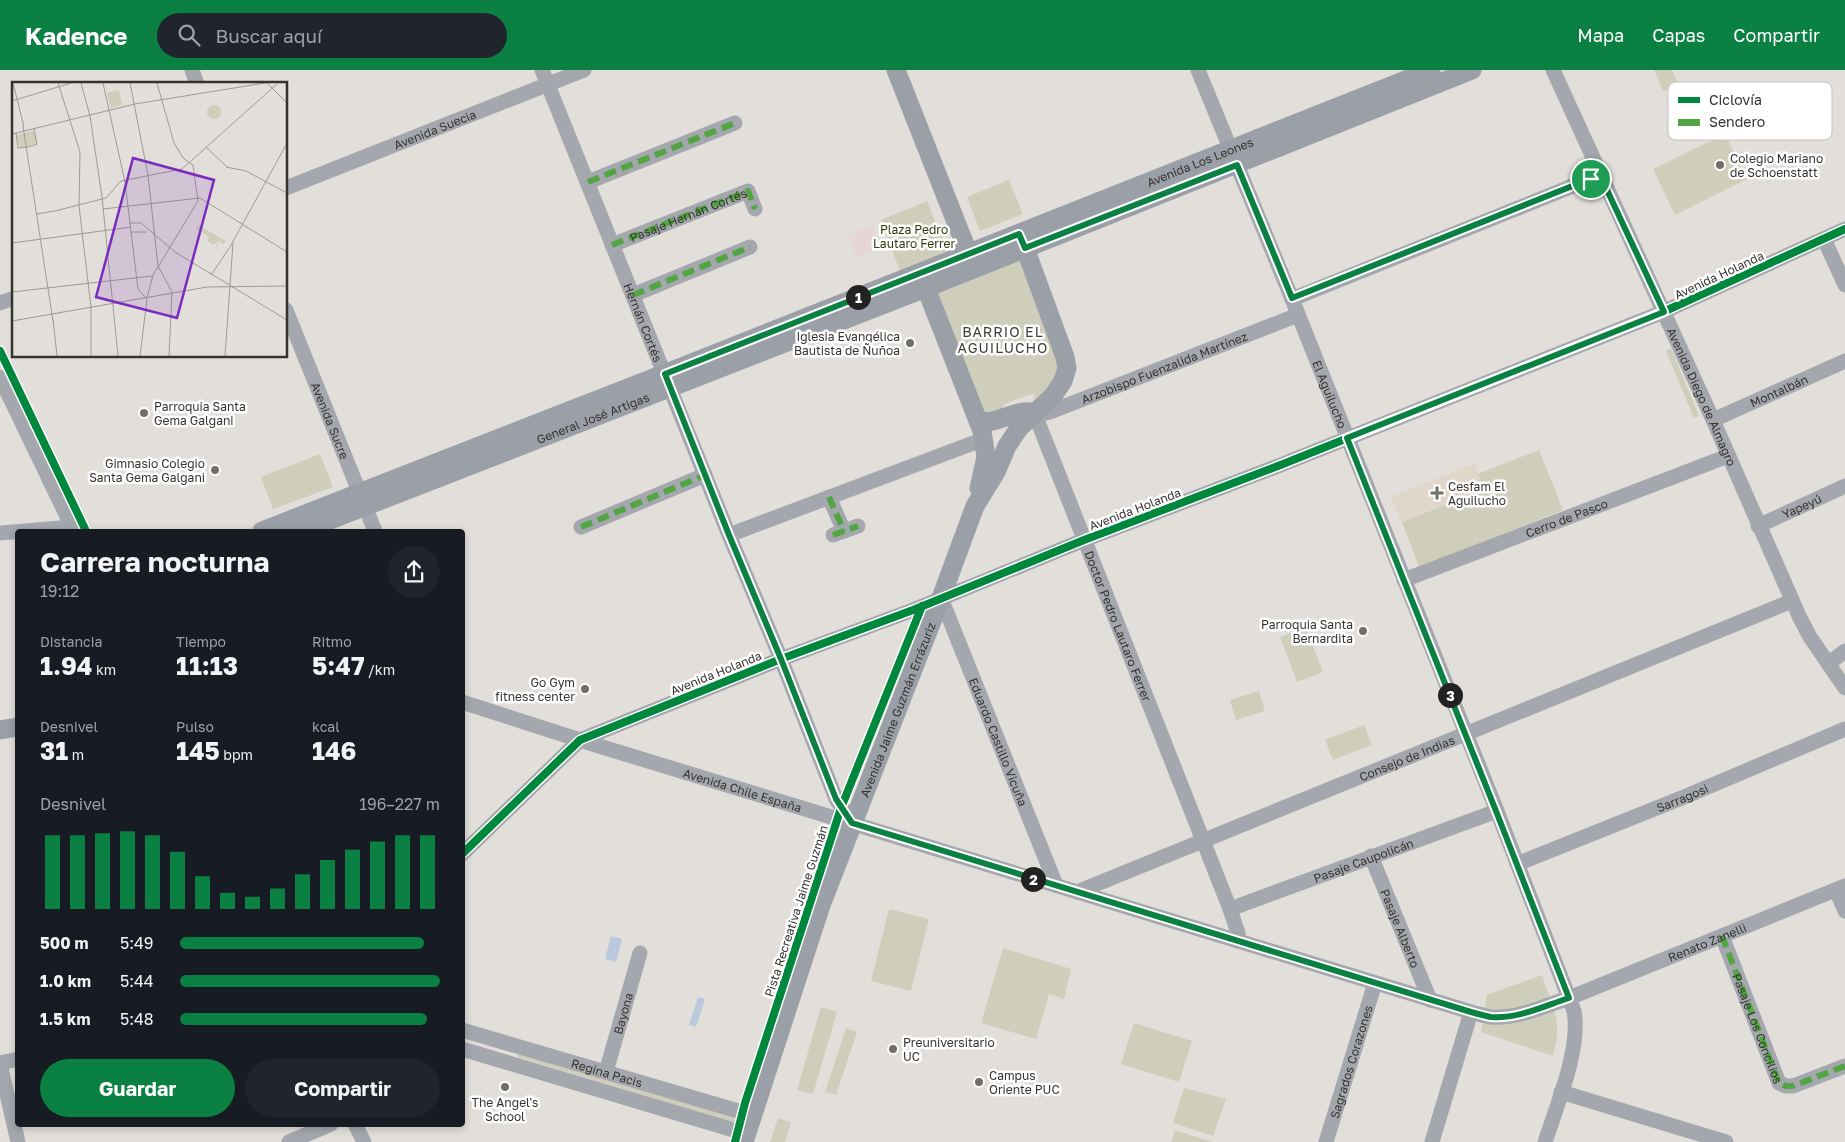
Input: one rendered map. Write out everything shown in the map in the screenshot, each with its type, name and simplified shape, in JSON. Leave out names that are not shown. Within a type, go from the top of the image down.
[{"type":"main road","points":[[896,70],[972,261]]},
{"type":"main road","name":"Avenida Los Leones","points":[[1234,157],[1431,70]]},
{"type":"main road","name":"Avenida Los Leones","points":[[1022,241],[1234,157],[1472,70]]},
{"type":"main road","points":[[923,281],[981,430],[988,422],[1022,412],[1033,412],[1058,390],[1067,368],[1058,336],[1022,241]]},
{"type":"main road","name":"General José Artigas","points":[[269,529],[363,500],[1022,241]]},
{"type":"main road","name":"Avenida Jaime Guzmán Errázuriz","points":[[976,506],[996,472],[1007,446],[1033,412]]},
{"type":"main road","name":"Avenida Jaime Guzmán Errázuriz","points":[[745,1138],[821,905],[976,506],[985,463],[981,430]]},
{"type":"main road","name":"General José Artigas","points":[[306,529],[363,500]]},
{"type":"main road","points":[[0,730],[15,728]]},
{"type":"street","points":[[192,70],[196,82]]},
{"type":"street","name":"Hernán Cortés","points":[[542,70],[836,799],[852,823]]},
{"type":"street","name":"Avenida Suecia","points":[[288,187],[584,70]]},
{"type":"street","name":"El Aguilucho","points":[[1198,70],[1292,298],[1569,998],[1575,1020],[1576,1038],[1545,1142]]},
{"type":"street","name":"Avenida Diego de Almagro","points":[[1553,70],[1713,420],[1792,600],[1810,637],[1845,688]]},
{"type":"street","points":[[588,182],[734,123]]},
{"type":"street","points":[[1292,298],[1600,175]]},
{"type":"street","name":"Pasaje Hernán Cortés","points":[[612,245],[748,191],[755,209]]},
{"type":"street","name":"Avenida Holanda","points":[[465,851],[580,740],[781,659],[941,598],[1664,312],[1845,228]]},
{"type":"street","points":[[1824,239],[1845,285]]},
{"type":"street","points":[[633,294],[750,247]]},
{"type":"street","points":[[0,303],[12,299]]},
{"type":"street","name":"Avenida Sucre","points":[[288,315],[374,529]]},
{"type":"street","name":"Arzobispo Fuenzalida Martínez","points":[[1033,412],[1042,414],[1050,412],[1298,315]]},
{"type":"street","name":"Montalbán","points":[[1713,420],[1845,361]]},
{"type":"street","points":[[0,377],[73,529]]},
{"type":"street","name":"Doctor Pedro Lautaro Ferrer","points":[[1033,412],[1230,909],[1239,941]]},
{"type":"street","points":[[729,535],[829,497],[981,430]]},
{"type":"street","name":"Cerro de Pasco","points":[[1404,580],[1728,456]]},
{"type":"street","points":[[581,527],[705,475]]},
{"type":"street","name":"Yapeyú","points":[[1758,526],[1845,486]]},
{"type":"street","points":[[829,497],[838,533],[858,526]]},
{"type":"street","points":[[0,532],[15,531]]},
{"type":"street","name":"Eduardo Castillo Vicuña","points":[[941,598],[1056,886]]},
{"type":"street","name":"Consejo de Indias","points":[[1077,892],[1792,600]]},
{"type":"street","points":[[1830,665],[1845,651]]},
{"type":"street","name":"Avenida Diego de Almagro","points":[[1830,665],[1845,678]]},
{"type":"street","name":"Avenida Chile España","points":[[465,703],[580,740],[1471,1012],[1492,1017],[1510,1016],[1569,998]]},
{"type":"street","name":"Sarragosi","points":[[1517,864],[1693,794],[1845,729]]},
{"type":"street","name":"Pasaje Caupolicán","points":[[1230,909],[1496,811]]},
{"type":"street","name":"Pasaje Alberto","points":[[1372,856],[1430,1000]]},
{"type":"street","points":[[1841,888],[1845,911]]},
{"type":"street","name":"Renato Zanelli","points":[[1569,998],[1841,888]]},
{"type":"street","name":"Pasaje Los Concilios","points":[[1722,936],[1779,1082],[1786,1086],[1794,1086],[1845,1066]]},
{"type":"street","name":"Bayona","points":[[606,1072],[640,953]]},
{"type":"street","name":"Sagrados Corazones","points":[[1326,1142],[1375,983]]},
{"type":"street","points":[[1432,1142],[1471,1012]]},
{"type":"street","name":"Regina Pacis","points":[[465,1031],[752,1115]]},
{"type":"street","name":"Regina Pacis","points":[[465,1050],[745,1138]]},
{"type":"street","points":[[527,1068],[532,1050]]},
{"type":"street","points":[[15,1061],[0,1064],[18,1142]]},
{"type":"street","points":[[1561,1092],[1688,1136],[1726,1142]]},
{"type":"street","points":[[289,1142],[324,1127]]},
{"type":"street","points":[[356,1127],[364,1142]]},
{"type":"shaded area","points":[[872,225],[880,247],[856,257],[847,235]]},
{"type":"shaded area","name":"Cesfam El Aguilucho","points":[[1475,463],[1484,490],[1402,522],[1391,497]]},
{"type":"green space","points":[[1654,70],[1672,70],[1678,82],[1668,82],[1668,89],[1663,91]]},
{"type":"green space","points":[[1713,140],[1728,140],[1747,179],[1675,215],[1653,169]]},
{"type":"green space","points":[[1009,180],[1023,214],[980,231],[967,197]]},
{"type":"green space","name":"Plaza Pedro Lautaro Ferrer","points":[[927,201],[947,252],[900,271],[881,220]]},
{"type":"green space","points":[[1015,259],[1020,261],[1061,369],[1056,383],[1031,405],[1035,395],[1032,394],[1004,404],[1002,414],[986,417],[935,295],[938,290]]},
{"type":"green space","points":[[1671,348],[1699,416],[1694,418],[1666,351]]},
{"type":"green space","points":[[1539,450],[1563,510],[1419,567],[1402,522],[1484,490],[1478,474]]},
{"type":"green space","points":[[320,454],[333,487],[273,509],[261,477]]},
{"type":"green space","points":[[1306,628],[1323,672],[1297,682],[1280,637]]},
{"type":"green space","points":[[1259,691],[1265,711],[1236,720],[1230,700]]},
{"type":"green space","points":[[1364,725],[1372,745],[1333,760],[1325,740]]},
{"type":"green space","points":[[889,909],[929,919],[911,991],[871,981]]},
{"type":"green space","points":[[1003,948],[1071,969],[1064,999],[1049,994],[1036,1039],[981,1023]]},
{"type":"green space","points":[[1542,975],[1557,1024],[1553,1056],[1481,1032],[1487,995]]},
{"type":"green space","points":[[821,1007],[837,1012],[813,1094],[797,1090]]},
{"type":"green space","points":[[1134,1023],[1192,1041],[1179,1082],[1121,1064]]},
{"type":"green space","points":[[846,1028],[857,1032],[836,1095],[825,1092]]},
{"type":"green space","points":[[519,1051],[738,1117],[739,1121],[736,1123],[517,1057]]},
{"type":"green space","points":[[1184,1088],[1226,1099],[1213,1136],[1173,1123]]},
{"type":"green space","points":[[778,1118],[791,1122],[785,1142],[770,1142]]},
{"type":"green space","points":[[1175,1130],[1212,1142],[1171,1142]]},
{"type":"water","points":[[611,936],[622,939],[616,962],[605,959]]},
{"type":"water","points":[[698,997],[705,999],[696,1027],[689,1025]]},
{"type":"marked path","points":[[588,182],[735,123]]},
{"type":"marked path","points":[[612,245],[748,191],[755,209]]},
{"type":"marked path","points":[[633,295],[750,247]]},
{"type":"marked path","points":[[581,527],[705,475]]},
{"type":"marked path","points":[[829,497],[844,531]]},
{"type":"marked path","points":[[833,535],[858,526]]},
{"type":"marked path","points":[[1722,936],[1779,1083],[1793,1086],[1845,1066]]},
{"type":"cycle path","points":[[465,851],[580,740],[781,659],[913,610],[1084,540],[1278,466],[1663,312],[1845,229]]},
{"type":"cycle path","points":[[0,351],[85,529]]},
{"type":"cycle path","name":"Pista Recreativa Jaime Guzmán","points":[[735,1142],[745,1103],[841,808],[922,606]]},
{"type":"place","name":"Colegio Mariano de Schoenstatt","points":[[1720,165]]},
{"type":"place","name":"Iglesia Evangélica Bautista de Ñuñoa","points":[[910,343]]},
{"type":"place","name":"Parroquia Santa Gema Galgani","points":[[144,413]]},
{"type":"place","name":"Gimnasio Colegio Santa Gema Galgani","points":[[215,470]]},
{"type":"place","name":"Cesfam El Aguilucho","points":[[1437,493]]},
{"type":"place","name":"Parroquia Santa Bernardita","points":[[1363,631]]},
{"type":"place","name":"Go Gym fitness center","points":[[585,689]]},
{"type":"place","name":"Preuniversitario UC","points":[[893,1049]]},
{"type":"place","name":"Campus Oriente PUC","points":[[979,1082]]},
{"type":"place","name":"The Angel's School","points":[[505,1087]]},
{"type":"district","name":"BARRIO EL AGUILUCHO","points":[[1003,340]]},
{"type":"route","points":[[1237,165],[1292,298],[1591,179],[1600,175],[1664,312],[1347,438],[1569,998],[1510,1016],[1492,1017],[1471,1012],[852,823],[836,799],[665,374],[1019,234],[1025,248],[1237,165]]}]
